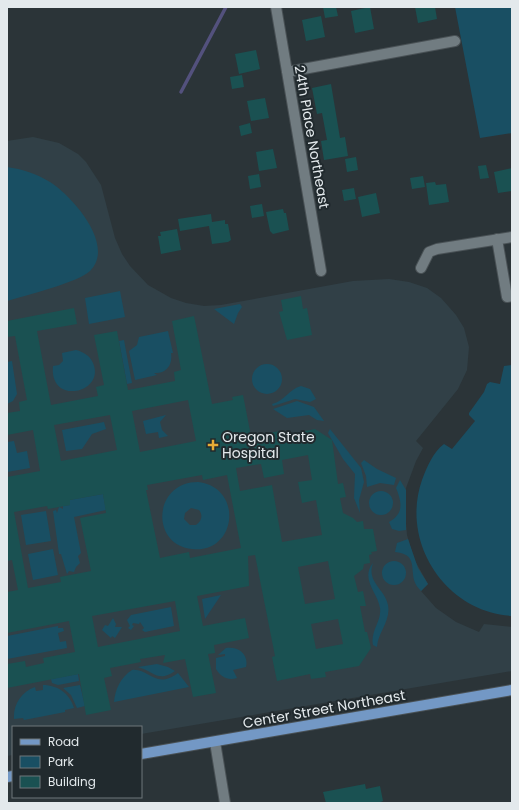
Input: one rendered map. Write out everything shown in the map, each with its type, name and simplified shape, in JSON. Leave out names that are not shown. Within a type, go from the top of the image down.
[{"type":"main road","name":"Center Street Northeast","points":[[142,754],[512,690]]},
{"type":"street","name":"24th Place Northeast","points":[[276,7],[321,271]]},
{"type":"street","points":[[287,72],[455,41]]},
{"type":"street","points":[[421,268],[429,252],[437,249],[512,237]]},
{"type":"street","points":[[497,239],[510,297]]},
{"type":"street","points":[[215,742],[225,803]]},
{"type":"shaded area","name":"Oregon State Hospital","points":[[33,137],[59,143],[78,154],[86,162],[101,185],[115,238],[122,254],[130,266],[148,285],[171,298],[186,303],[204,306],[221,305],[353,281],[389,279],[409,282],[427,288],[441,298],[456,315],[464,328],[469,347],[467,370],[458,389],[416,441],[423,448],[416,461],[406,488],[405,512],[407,535],[414,559],[428,584],[421,591],[436,608],[456,622],[479,632],[484,624],[512,627],[512,671],[142,734],[142,726],[12,726],[12,755],[7,756],[7,141]]},
{"type":"green space","points":[[455,7],[512,7],[512,133],[480,138]]},
{"type":"green space","points":[[7,167],[35,174],[59,189],[79,209],[88,222],[95,235],[98,248],[97,260],[90,271],[84,275],[75,280],[7,301]]},
{"type":"green space","points":[[120,291],[125,317],[89,324],[85,298]]},
{"type":"green space","points":[[240,304],[242,307],[234,324],[214,309]]},
{"type":"green space","points":[[168,331],[173,353],[171,353],[171,361],[168,368],[162,372],[154,373],[157,375],[135,380],[129,351],[137,345],[139,337]]},
{"type":"green space","points":[[124,340],[132,383],[127,384],[119,341]]},
{"type":"green space","points":[[76,350],[84,353],[90,358],[93,363],[95,373],[92,382],[85,388],[76,391],[67,391],[59,387],[54,379],[53,366],[59,365],[63,361],[62,353]]},
{"type":"green space","points":[[12,361],[17,394],[13,401],[7,404],[7,362]]},
{"type":"green space","points":[[267,364],[278,368],[282,379],[278,390],[267,394],[256,390],[252,379],[256,368]]},
{"type":"green space","points":[[512,365],[512,616],[488,612],[467,602],[449,588],[434,570],[423,550],[418,527],[417,504],[422,480],[434,455],[444,444],[452,449],[475,421],[469,413],[484,392],[487,384],[490,382],[500,384],[504,366]]},
{"type":"green space","points":[[301,386],[310,389],[316,399],[310,402],[295,399],[273,406],[272,404]]},
{"type":"green space","points":[[297,401],[314,407],[324,421],[317,420],[309,415],[287,418],[273,409]]},
{"type":"green space","points":[[166,415],[160,422],[162,430],[168,436],[159,438],[158,432],[146,434],[143,421]]},
{"type":"green space","points":[[104,422],[106,429],[92,434],[82,449],[66,451],[62,430]]},
{"type":"green space","points":[[330,429],[361,468],[364,482],[359,500],[360,513],[354,498],[355,474],[343,459],[328,433]]},
{"type":"green space","points":[[14,441],[17,453],[27,451],[30,468],[7,472],[7,442]]},
{"type":"green space","points":[[364,460],[377,469],[396,478],[394,485],[380,483],[367,487],[366,476],[361,463]]},
{"type":"green space","points":[[400,480],[406,490],[406,530],[399,531],[392,529],[389,522],[394,519],[399,511],[400,498],[396,488]]},
{"type":"green space","points":[[198,482],[213,487],[223,495],[228,507],[229,519],[226,531],[218,541],[207,548],[192,549],[178,545],[169,537],[164,526],[162,514],[165,502],[172,492],[183,485]],"holes":[[[191,508],[199,510],[201,516],[200,522],[196,525],[190,525],[184,519],[185,513]]]},
{"type":"green space","points":[[381,491],[386,492],[392,498],[392,508],[386,514],[381,515],[376,514],[370,508],[369,503],[370,498],[376,492]]},
{"type":"green space","points":[[103,494],[106,510],[74,517],[81,553],[78,556],[80,563],[74,572],[69,571],[67,574],[61,554],[59,554],[53,511],[56,510],[57,513],[59,507],[63,509],[63,506],[70,505],[69,500]]},
{"type":"green space","points":[[46,511],[51,541],[26,545],[21,515]]},
{"type":"green space","points":[[408,539],[418,568],[428,584],[421,591],[414,581],[412,566],[409,558],[402,553],[395,552],[397,543]]},
{"type":"green space","points":[[53,549],[58,575],[33,580],[28,554]]},
{"type":"green space","points":[[394,561],[403,564],[406,573],[403,582],[394,585],[385,582],[382,573],[385,564]]},
{"type":"green space","points":[[373,563],[372,575],[388,605],[388,616],[377,647],[373,645],[373,635],[379,617],[380,608],[368,575],[369,569]]},
{"type":"green space","points":[[221,595],[205,619],[202,599]]},
{"type":"green space","points":[[171,607],[174,626],[145,632],[142,630],[144,628],[140,622],[139,624],[133,623],[132,625],[134,626],[131,630],[128,628],[130,626],[127,620],[131,615]]},
{"type":"green space","points":[[113,618],[116,624],[115,627],[122,627],[115,638],[112,636],[111,638],[102,630],[105,625],[108,626]]},
{"type":"green space","points":[[58,626],[58,628],[63,628],[64,631],[58,633],[60,642],[66,641],[67,648],[7,659],[7,636]]},
{"type":"green space","points":[[226,648],[235,648],[242,652],[246,658],[246,667],[233,670],[237,678],[225,678],[216,669],[216,658],[225,656],[225,654],[218,655]]},
{"type":"green space","points":[[157,664],[175,671],[164,676],[160,676],[138,667]]},
{"type":"green space","points":[[132,670],[138,670],[158,679],[170,678],[178,673],[189,687],[114,702],[119,684]]},
{"type":"green space","points":[[78,674],[79,681],[58,685],[52,683],[51,679]]},
{"type":"green space","points":[[43,685],[48,685],[63,691],[70,698],[74,708],[65,710],[65,712],[24,720],[23,718],[14,719],[15,709],[22,696],[30,689],[35,687],[36,691],[43,690]]},
{"type":"green space","points":[[80,685],[85,706],[77,708],[71,695],[63,688]]},
{"type":"building","points":[[323,7],[336,7],[338,16],[325,18]]},
{"type":"building","points":[[370,7],[374,29],[355,33],[351,11]]},
{"type":"building","points":[[415,7],[435,7],[437,19],[418,23]]},
{"type":"building","points":[[321,16],[325,37],[306,41],[302,20]]},
{"type":"building","points":[[256,50],[260,69],[239,74],[235,54]]},
{"type":"building","points":[[242,75],[244,87],[232,89],[230,77]]},
{"type":"building","points":[[331,84],[340,138],[345,137],[348,156],[324,160],[321,141],[327,140],[322,113],[317,114],[312,88]]},
{"type":"building","points":[[265,98],[269,118],[251,121],[247,101]]},
{"type":"building","points":[[250,123],[252,133],[241,136],[239,126]]},
{"type":"building","points":[[273,149],[277,168],[259,171],[256,152]]},
{"type":"building","points":[[356,157],[358,170],[347,172],[345,159]]},
{"type":"building","points":[[486,165],[489,178],[480,179],[478,166]]},
{"type":"building","points":[[512,168],[512,191],[498,193],[494,172]]},
{"type":"building","points":[[259,174],[261,187],[250,189],[248,176]]},
{"type":"building","points":[[423,176],[425,187],[412,189],[410,178]]},
{"type":"building","points":[[435,182],[436,185],[446,184],[449,202],[429,205],[426,183]]},
{"type":"building","points":[[354,188],[356,199],[344,201],[342,190]]},
{"type":"building","points":[[376,193],[380,213],[362,217],[358,197]]},
{"type":"building","points":[[262,204],[264,216],[252,218],[250,206]]},
{"type":"building","points":[[283,209],[284,213],[286,213],[289,230],[273,234],[270,231],[266,212]]},
{"type":"building","points":[[211,214],[212,222],[225,220],[225,224],[228,224],[231,240],[228,242],[212,244],[209,226],[180,231],[178,219]]},
{"type":"building","points":[[177,229],[181,250],[161,254],[158,236],[161,236],[160,232]]},
{"type":"building","points":[[301,296],[303,309],[307,308],[312,335],[287,340],[279,312],[283,311],[281,300]]},
{"type":"building","name":"Oregon State Hospital","points":[[74,308],[77,324],[37,331],[51,405],[98,396],[96,387],[104,385],[94,335],[117,331],[128,390],[175,381],[174,372],[181,370],[172,321],[194,316],[212,404],[233,400],[232,397],[243,395],[251,436],[280,431],[281,436],[315,429],[332,440],[338,484],[343,483],[346,497],[340,498],[343,513],[353,518],[357,522],[363,521],[364,529],[373,529],[377,551],[371,552],[372,554],[369,555],[370,563],[364,564],[363,569],[354,576],[358,592],[363,591],[366,606],[360,606],[365,632],[367,632],[371,648],[359,666],[325,672],[326,677],[311,679],[310,674],[277,681],[272,657],[275,656],[255,555],[248,556],[249,586],[197,596],[203,626],[245,618],[249,638],[214,645],[215,653],[208,654],[216,693],[193,697],[185,659],[163,663],[165,655],[140,659],[141,662],[110,668],[112,676],[104,678],[111,710],[86,715],[79,674],[7,688],[7,664],[25,661],[26,667],[44,663],[43,658],[75,652],[69,621],[7,633],[7,592],[18,590],[12,560],[7,561],[7,477],[40,471],[33,430],[7,435],[7,413],[20,411],[19,402],[27,400],[15,336],[7,337],[7,321]],"holes":[[[188,400],[196,441],[140,452],[132,411]],[[110,415],[117,450],[61,461],[54,425]],[[308,455],[312,480],[298,482],[302,503],[316,500],[322,535],[282,542],[272,485],[240,491],[236,468],[261,464],[264,478],[284,474],[282,460]],[[202,475],[203,480],[227,475],[241,548],[190,558],[189,552],[160,558],[146,490],[148,490],[147,485]],[[103,494],[106,513],[80,518],[91,571],[60,577],[61,582],[28,588],[14,512],[47,506],[48,509],[70,505],[70,500]],[[328,561],[335,599],[305,604],[298,567]],[[175,601],[180,631],[98,647],[92,616]],[[338,619],[343,644],[316,649],[311,624]]]},
{"type":"building","points":[[365,784],[366,789],[380,786],[383,801],[378,803],[326,803],[323,792]]},
{"type":"waterway","points":[[181,92],[226,7]]},
{"type":"place","name":"Oregon State Hospital","points":[[213,445]]}]
